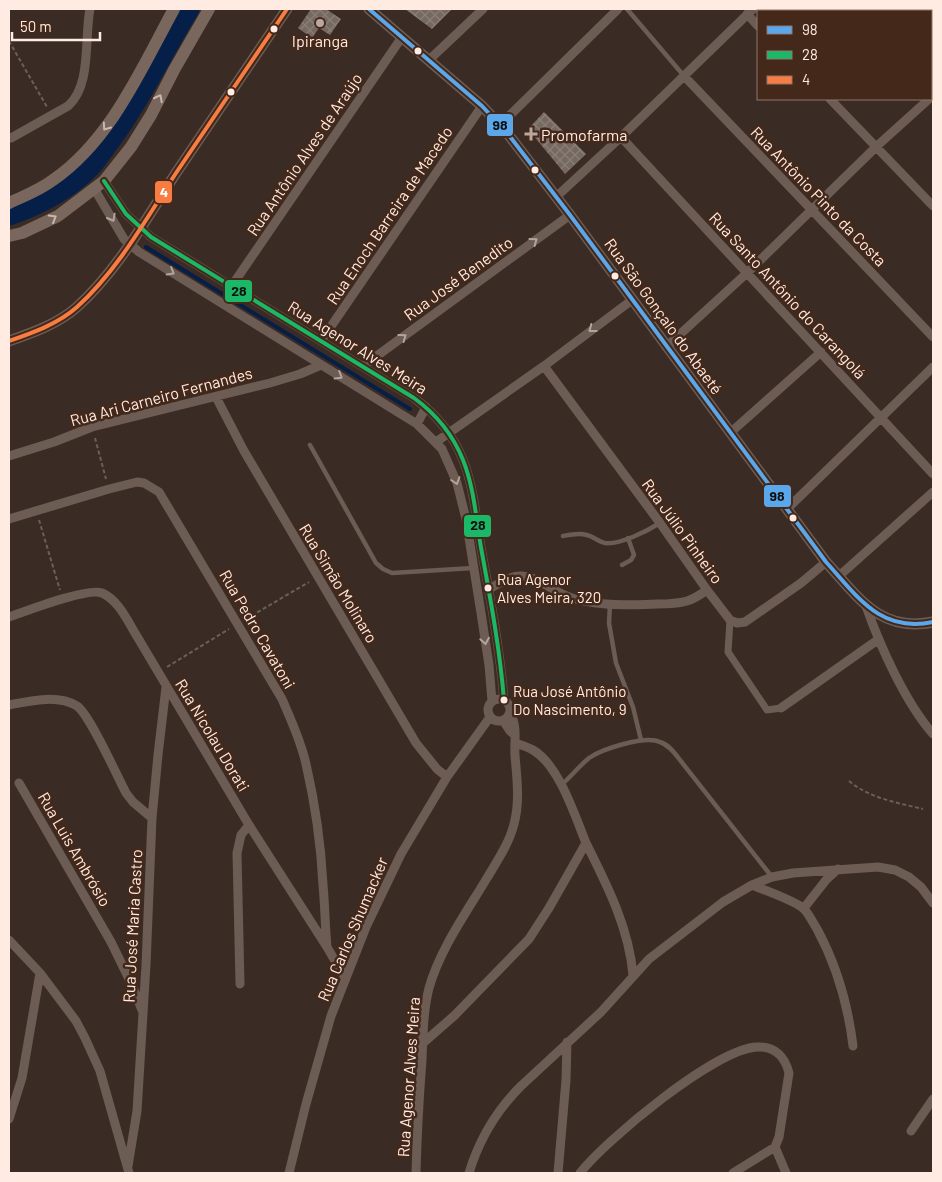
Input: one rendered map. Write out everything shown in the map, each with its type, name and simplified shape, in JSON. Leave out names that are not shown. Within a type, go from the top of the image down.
[{"type":"main road","points":[[9,203],[52,181],[94,143],[117,110],[174,9]]},
{"type":"main road","points":[[9,236],[22,233],[58,216],[100,185],[131,147],[209,9]]},
{"type":"street","points":[[11,138],[75,100],[79,91],[87,43],[90,9]]},
{"type":"street","points":[[9,341],[44,327],[75,309],[100,282],[130,246],[230,91],[287,9]]},
{"type":"street","name":"Rua São Gonçalo do Abaeté","points":[[369,9],[482,106],[500,125],[556,196],[826,562],[866,606],[880,616],[890,620],[913,624],[933,622]]},
{"type":"street","points":[[429,60],[483,9]]},
{"type":"street","points":[[500,125],[618,9]]},
{"type":"street","points":[[556,196],[621,137],[750,11],[757,24]]},
{"type":"street","name":"Rua Antônio Alves de Araújo","points":[[231,287],[402,37]]},
{"type":"street","name":"Rua Antônio Pinto da Costa","points":[[684,76],[933,337]]},
{"type":"street","points":[[831,100],[933,206]]},
{"type":"street","points":[[666,347],[747,273],[877,146],[928,100]]},
{"type":"street","name":"Rua Enoch Barreira de Macedo","points":[[321,340],[482,106]]},
{"type":"street","name":"Rua Santo Antônio do Carangolá","points":[[621,137],[933,474]]},
{"type":"street","points":[[100,185],[124,240],[130,246],[417,424],[442,449],[457,483],[466,519],[489,666],[492,701]]},
{"type":"street","name":"Rua Agenor Alves Meira","points":[[100,185],[126,214],[151,237],[426,406],[448,432],[456,445],[468,474],[489,589],[504,700]]},
{"type":"street","name":"Rua José Benedito","points":[[363,366],[570,215]]},
{"type":"street","points":[[436,442],[544,366],[632,300]]},
{"type":"street","points":[[730,433],[821,352]]},
{"type":"street","name":"Rua Ari Carneiro Fernandes","points":[[9,456],[54,442],[92,427],[287,378],[321,365]]},
{"type":"street","name":"Rua Júlio Pinheiro","points":[[544,366],[730,620]]},
{"type":"street","points":[[787,509],[933,367]]},
{"type":"street","name":"Rua Simão Molinaro","points":[[216,397],[248,459],[416,743],[437,769],[447,777]]},
{"type":"street","points":[[417,424],[426,406]]},
{"type":"street","name":"Rua Pedro Cavatoni","points":[[9,519],[137,482],[144,483],[159,492],[282,699],[296,731],[306,763],[315,812],[323,884],[324,924],[327,947]]},
{"type":"street","points":[[839,576],[933,492]]},
{"type":"street","points":[[826,562],[801,583],[745,622],[737,623],[730,620],[728,652],[767,710],[782,708],[879,639]]},
{"type":"street","points":[[489,589],[513,577],[522,576],[531,578],[577,600],[610,603],[678,603],[693,598],[707,590]]},
{"type":"street","name":"Rua Nicolau Dorati","points":[[9,617],[63,599],[94,592],[102,593],[111,599],[130,625],[212,761],[248,825],[345,978]]},
{"type":"street","points":[[866,606],[879,639],[911,702],[933,734]]},
{"type":"street","name":"Rua José Maria Castro","points":[[128,1170],[137,1111],[152,818],[166,687]]},
{"type":"street","points":[[496,699],[504,700],[509,705],[510,713],[503,720],[496,721],[490,717],[488,707],[496,699]]},
{"type":"street","points":[[9,705],[34,700],[51,700],[62,701],[78,707],[90,724],[126,793],[133,802],[152,818]]},
{"type":"street","name":"Rua Agenor Alves Meira","points":[[416,1173],[417,1126],[425,1011],[429,991],[436,967],[510,838],[514,824],[517,808],[518,781],[515,724],[510,713]]},
{"type":"street","name":"Rua Carlos Shumacker","points":[[288,1173],[331,1016],[366,927],[400,854],[447,777],[490,717]]},
{"type":"street","points":[[503,720],[515,739],[544,758],[554,771],[624,928],[634,975]]},
{"type":"street","name":"Rua Luis Ambrósio","points":[[19,783],[111,942],[142,1012]]},
{"type":"street","points":[[240,984],[237,853],[241,835],[248,825]]},
{"type":"street","points":[[423,1043],[455,1015],[529,939],[586,843]]},
{"type":"street","points":[[469,1173],[480,1145],[497,1114],[521,1086],[601,1012],[649,959],[670,941],[724,902],[752,885],[772,877],[793,873],[878,867],[895,870],[909,877],[921,887],[933,903]]},
{"type":"street","points":[[804,908],[826,880],[838,869]]},
{"type":"street","points":[[752,885],[804,908],[823,941],[843,992],[849,1016],[853,1046]]},
{"type":"street","points":[[9,940],[40,973],[76,1021],[94,1055],[128,1170]]},
{"type":"street","points":[[9,1119],[22,1078],[40,973]]},
{"type":"street","points":[[558,1173],[566,1080],[567,1042]]},
{"type":"street","points":[[580,1173],[622,1131],[679,1086],[716,1063],[751,1048],[760,1047],[774,1050],[787,1063],[789,1073],[779,1137],[775,1147],[733,1173]]},
{"type":"street","points":[[911,1131],[933,1099]]},
{"type":"street","points":[[775,1147],[786,1173]]},
{"type":"lane","points":[[627,9],[684,76]]},
{"type":"lane","points":[[310,445],[376,563],[383,570],[392,573],[474,568]]},
{"type":"lane","points":[[563,536],[582,534],[605,543],[628,538],[660,523]]},
{"type":"lane","points":[[622,565],[634,556],[628,538]]},
{"type":"lane","points":[[610,603],[609,624],[616,662],[633,707],[641,740]]},
{"type":"lane","points":[[561,786],[595,754],[641,740],[661,742],[671,749],[772,877]]},
{"type":"path","points":[[9,40],[52,115]]},
{"type":"path","points":[[92,427],[109,489]]},
{"type":"path","points":[[36,511],[63,599]]},
{"type":"path","points":[[849,781],[860,790],[894,802],[923,809]]},
{"type":"building","name":"Ipiranga","points":[[311,9],[326,9],[341,19],[330,35],[319,28],[312,38],[298,28]]},
{"type":"building","points":[[405,9],[452,9],[432,29]]},
{"type":"building","points":[[544,112],[586,154],[565,174],[528,129]]},
{"type":"waterway","points":[[9,215],[31,207],[62,190],[92,165],[129,113],[189,9]]},
{"type":"waterway","points":[[146,247],[410,409]]},
{"type":"transit line","name":"4","points":[[9,341],[36,331],[70,313],[106,277],[131,243],[287,9]]},
{"type":"transit line","name":"98","points":[[369,9],[482,106],[508,134],[826,562],[849,588],[884,617],[898,622],[914,624],[933,622]]},
{"type":"transit line","name":"28","points":[[104,181],[126,214],[151,237],[414,398],[430,411],[443,426],[459,451],[470,483],[495,626],[504,700]]},
{"type":"place","name":"Ipiranga","points":[[320,23]]},
{"type":"place","name":"Promofarma","points":[[531,134]]},
{"type":"place","name":"Rua Agenor Alves Meira, 320","points":[[488,588]]},
{"type":"place","name":"Rua José Antônio Do Nascimento, 9","points":[[504,700]]}]
